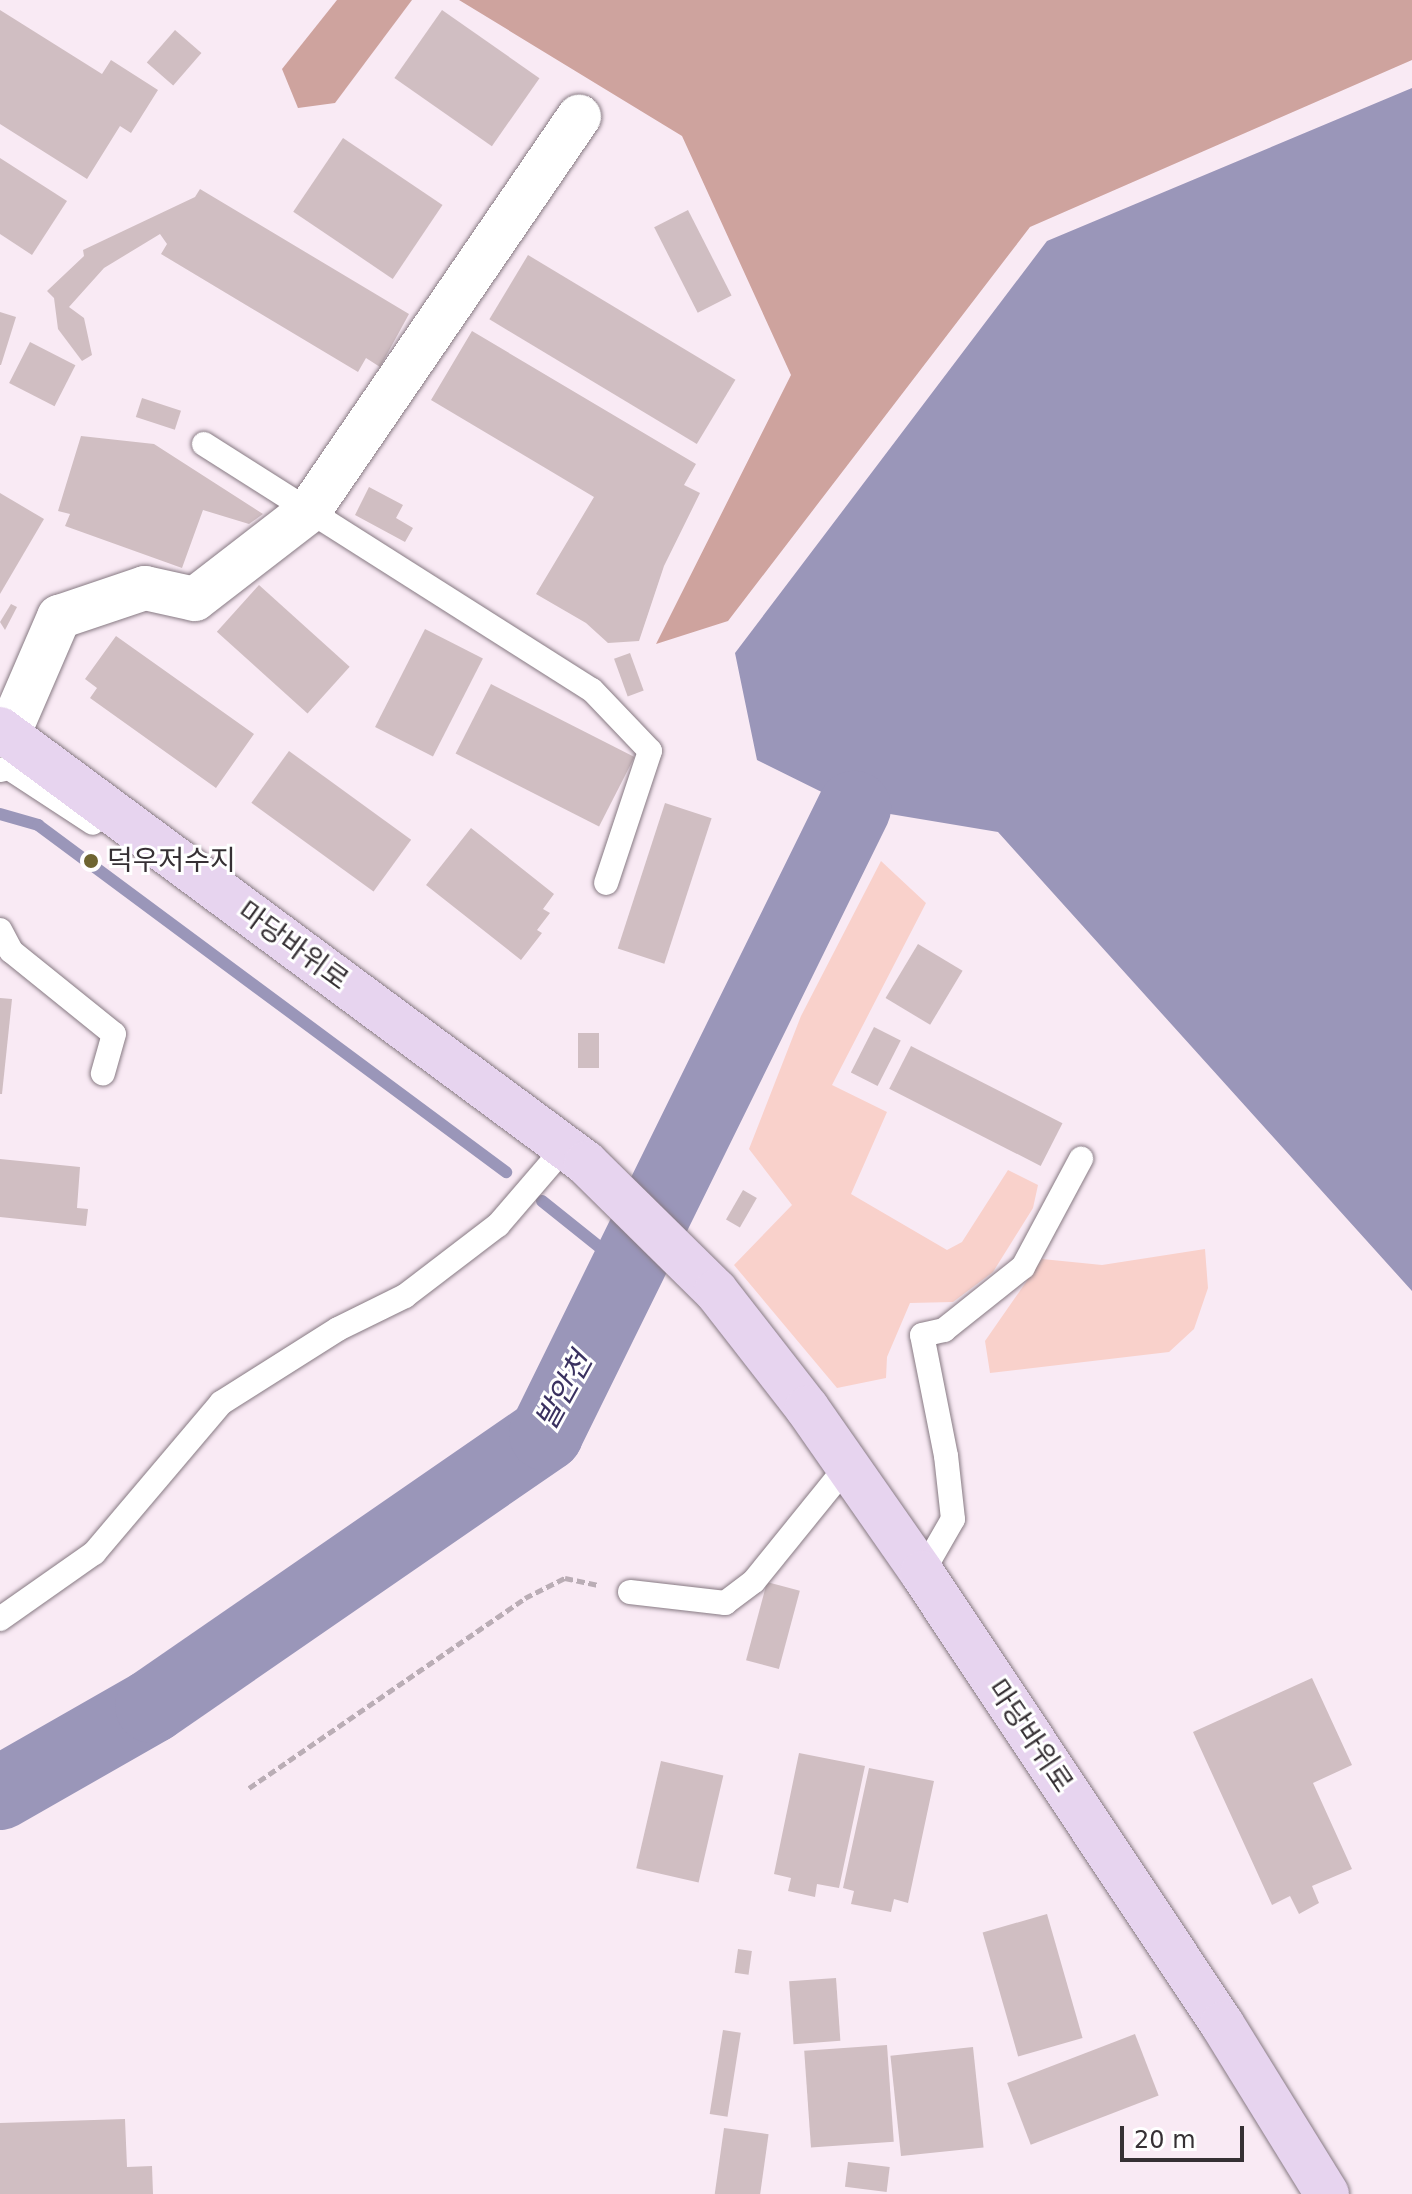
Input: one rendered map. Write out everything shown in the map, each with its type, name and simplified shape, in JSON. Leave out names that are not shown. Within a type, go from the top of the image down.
[{"type":"main road","name":"마당바위로","points":[[3,745],[166,852],[575,1155],[716,1291],[847,1466],[922,1573],[1222,2024],[1327,2194]]},
{"type":"street","points":[[3,745],[59,617],[145,588],[195,599],[309,511],[579,117]]},
{"type":"lane","points":[[204,444],[592,690],[650,751],[606,883]]},
{"type":"lane","points":[[0,930],[11,951],[114,1034],[103,1073]]},
{"type":"lane","points":[[0,1619],[94,1553],[221,1403],[338,1329],[405,1296],[498,1225],[575,1155]]},
{"type":"lane","points":[[922,1573],[953,1519],[946,1456],[922,1335],[944,1330],[1023,1267],[1081,1159]]},
{"type":"lane","points":[[630,1592],[725,1603],[754,1581],[847,1466]]},
{"type":"path","points":[[249,1788],[525,1598],[565,1578],[630,1592]]},
{"type":"shaded area","points":[[337,0],[412,0],[335,103],[298,108],[282,69]]},
{"type":"shaded area","points":[[459,0],[1412,0],[1412,60],[1030,227],[728,621],[656,644],[791,375],[682,136]]},
{"type":"shaded area","points":[[1412,88],[1412,1291],[998,832],[854,808],[757,760],[735,653],[1047,241]]},
{"type":"shaded area","points":[[881,861],[926,903],[832,1085],[887,1112],[851,1194],[947,1250],[962,1242],[1008,1170],[1038,1185],[1033,1208],[993,1272],[953,1302],[910,1303],[887,1357],[886,1378],[837,1388],[734,1265],[792,1205],[749,1149],[801,1016]]},
{"type":"shaded area","points":[[1205,1249],[1208,1288],[1194,1329],[1169,1352],[990,1373],[985,1341],[1042,1259],[1102,1265]]},
{"type":"building","points":[[0,10],[102,74],[111,60],[158,90],[131,133],[120,126],[87,179],[0,124]]},
{"type":"building","points":[[442,10],[539,78],[492,146],[394,78]]},
{"type":"building","points":[[175,30],[201,53],[173,85],[147,62]]},
{"type":"building","points":[[343,138],[442,205],[393,279],[293,212]]},
{"type":"building","points":[[0,158],[67,201],[32,255],[0,234]]},
{"type":"building","points":[[200,189],[409,314],[380,367],[366,358],[358,372],[161,254],[167,244],[160,234],[104,268],[69,307],[84,318],[92,355],[82,361],[58,329],[54,298],[47,291],[84,256],[83,250],[195,197]]},
{"type":"building","points":[[688,210],[732,296],[698,313],[654,227]]},
{"type":"building","points":[[528,255],[735,380],[697,444],[489,319]]},
{"type":"building","points":[[0,312],[16,317],[1,365],[0,365]]},
{"type":"building","points":[[472,331],[696,464],[684,485],[700,493],[664,566],[639,641],[608,643],[586,623],[536,594],[594,497],[431,400]]},
{"type":"building","points":[[30,342],[75,365],[55,406],[9,383]]},
{"type":"building","points":[[142,398],[181,411],[175,430],[136,417]]},
{"type":"building","points":[[81,436],[154,444],[263,514],[249,524],[203,510],[182,568],[65,526],[70,514],[58,511]]},
{"type":"building","points":[[369,487],[403,505],[396,518],[413,528],[405,542],[355,515]]},
{"type":"building","points":[[0,493],[44,519],[0,594]]},
{"type":"building","points":[[259,585],[350,667],[308,713],[217,632]]},
{"type":"building","points":[[11,604],[17,607],[5,630],[0,622]]},
{"type":"building","points":[[425,629],[483,659],[433,757],[375,727]]},
{"type":"building","points":[[116,636],[254,734],[216,788],[90,698],[97,688],[85,679]]},
{"type":"building","points":[[630,653],[644,691],[628,696],[614,659]]},
{"type":"building","points":[[491,684],[634,757],[599,827],[456,753]]},
{"type":"building","points":[[289,751],[411,840],[374,892],[251,803]]},
{"type":"building","points":[[665,803],[712,818],[664,964],[618,949]]},
{"type":"building","points":[[471,828],[554,894],[543,909],[550,913],[537,930],[542,933],[521,960],[426,885]]},
{"type":"building","points":[[918,944],[963,971],[930,1025],[886,998]]},
{"type":"building","points":[[0,998],[12,999],[2,1094],[0,1094]]},
{"type":"building","points":[[874,1027],[901,1041],[878,1086],[851,1072]]},
{"type":"building","points":[[578,1033],[599,1033],[599,1068],[578,1068]]},
{"type":"building","points":[[911,1046],[1062,1123],[1041,1166],[889,1089]]},
{"type":"building","points":[[0,1159],[80,1167],[77,1208],[88,1209],[86,1226],[0,1217]]},
{"type":"building","points":[[743,1190],[757,1198],[740,1227],[726,1219]]},
{"type":"building","points":[[767,1582],[800,1591],[779,1669],[746,1660]]},
{"type":"building","points":[[1312,1678],[1352,1765],[1313,1783],[1352,1869],[1312,1886],[1319,1903],[1299,1914],[1290,1896],[1272,1905],[1193,1732]]},
{"type":"building","points":[[799,1753],[865,1766],[839,1888],[817,1884],[815,1897],[788,1891],[791,1878],[774,1874]]},
{"type":"building","points":[[661,1761],[723,1775],[699,1883],[636,1868]]},
{"type":"building","points":[[869,1768],[934,1781],[908,1903],[894,1899],[891,1912],[851,1904],[854,1891],[843,1888]]},
{"type":"building","points":[[1047,1914],[1083,2038],[1018,2056],[983,1932]]},
{"type":"building","points":[[738,1949],[752,1951],[749,1975],[735,1973]]},
{"type":"building","points":[[836,1978],[840,2041],[794,2044],[789,1981]]},
{"type":"building","points":[[723,2030],[741,2033],[727,2117],[710,2114]]},
{"type":"building","points":[[1135,2034],[1159,2096],[1031,2145],[1007,2083]]},
{"type":"building","points":[[887,2045],[894,2142],[811,2148],[804,2051]]},
{"type":"building","points":[[973,2047],[984,2147],[901,2156],[890,2056]]},
{"type":"building","points":[[125,2119],[127,2167],[152,2166],[153,2194],[0,2194],[0,2123]]},
{"type":"building","points":[[724,2128],[769,2134],[760,2194],[715,2194]]},
{"type":"building","points":[[848,2162],[890,2167],[887,2192],[845,2187]]},
{"type":"waterway","name":"발안천","points":[[0,1793],[152,1706],[546,1434],[854,808]]},
{"type":"waterway","points":[[0,814],[38,825],[506,1172]]},
{"type":"waterway","points":[[542,1201],[628,1270]]},
{"type":"place","name":"덕우저수지","points":[[91,861]]}]
